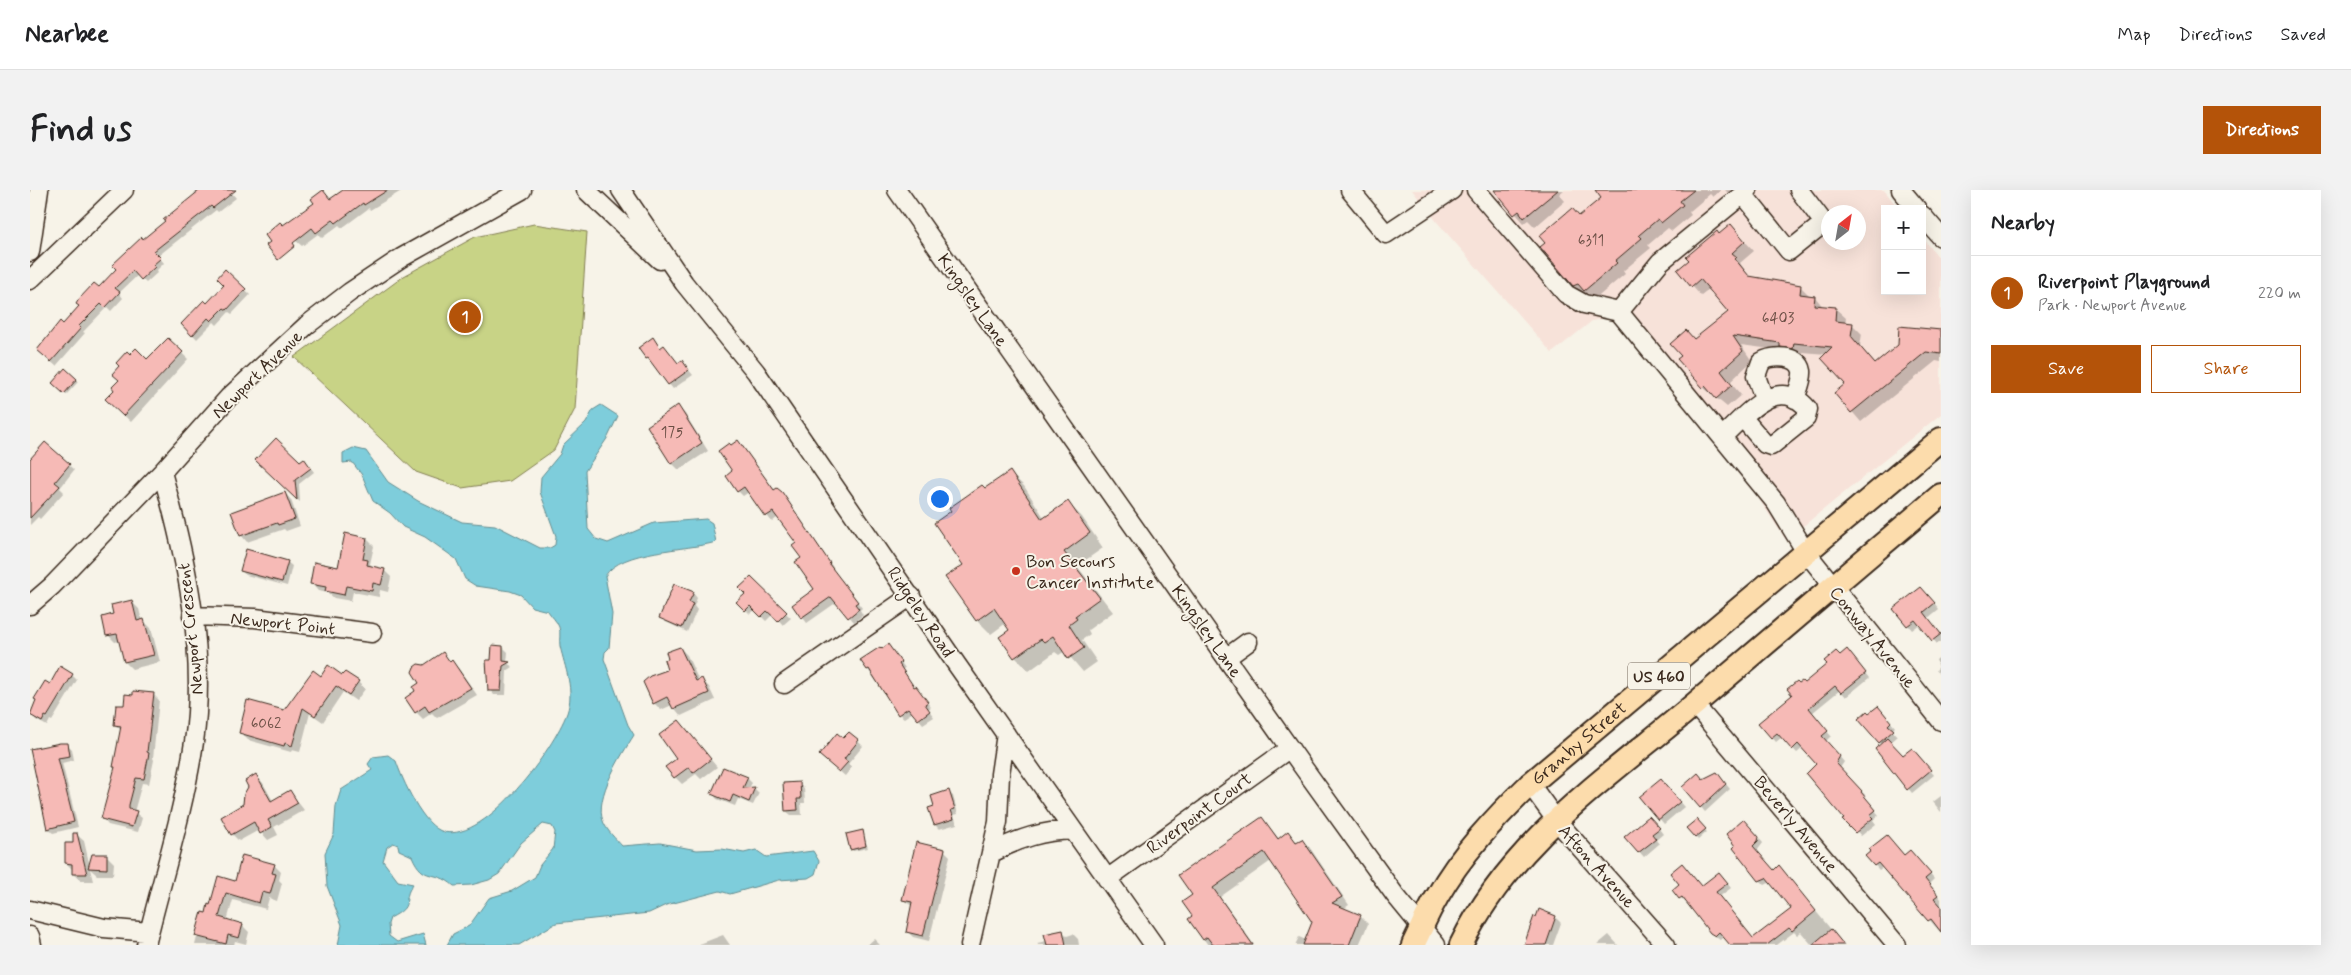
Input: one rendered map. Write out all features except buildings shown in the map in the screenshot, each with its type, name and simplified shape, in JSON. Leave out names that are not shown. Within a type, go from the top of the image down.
[{"type":"main road","name":"Granby Street","points":[[1420,939],[1438,896],[1457,865],[1480,837],[1530,784],[1806,552],[1940,443]]},
{"type":"main road","name":"US 460","points":[[1460,945],[1478,912],[1499,882],[1556,820],[1622,762],[1694,704],[1941,496]]},
{"type":"street","points":[[30,252],[39,190]]},
{"type":"street","name":"Newport Avenue","points":[[30,605],[52,586],[162,472],[229,397],[314,320],[401,258],[522,190]]},
{"type":"street","name":"Ridgeley Road","points":[[586,190],[684,283]]},
{"type":"street","name":"Ridgeley Road","points":[[621,190],[684,283],[756,372],[1154,945]]},
{"type":"street","name":"Kingsley Lane","points":[[896,190],[1395,895],[1420,939],[1436,945]]},
{"type":"street","points":[[1350,190],[1386,234],[1452,190]]},
{"type":"street","points":[[1476,190],[1566,294],[1584,304],[1619,312],[1660,262],[1746,192],[1784,248],[1789,251],[1824,223],[1799,190]]},
{"type":"street","points":[[1901,190],[1914,205]]},
{"type":"street","points":[[30,280],[112,194]]},
{"type":"street","points":[[1926,220],[1941,238]]},
{"type":"street","name":"Conway Avenue","points":[[1619,312],[1776,503],[1806,552],[1941,721]]},
{"type":"street","points":[[1764,399],[1756,376],[1761,362],[1772,357],[1791,358],[1799,363],[1802,372],[1796,398]]},
{"type":"street","points":[[1722,437],[1743,418],[1764,399],[1774,395],[1784,394],[1796,398],[1808,409],[1806,418],[1771,446],[1765,444],[1743,418]]},
{"type":"street","name":"Newport Crescent","points":[[30,910],[147,939],[186,787],[195,740],[197,701],[192,616],[176,523],[162,472]]},
{"type":"street","points":[[784,684],[911,596]]},
{"type":"street","name":"Newport Point","points":[[192,616],[255,618],[372,633]]},
{"type":"street","points":[[1226,658],[1248,642]]},
{"type":"street","name":"Beverly Avenue","points":[[1694,704],[1897,945]]},
{"type":"street","points":[[970,945],[998,822],[1000,774],[1006,734]]},
{"type":"street","name":"Riverpoint Court","points":[[1107,879],[1290,748]]},
{"type":"street","name":"Afton Avenue","points":[[1530,784],[1556,820],[1666,945]]},
{"type":"street","points":[[992,853],[1032,834],[1073,830]]},
{"type":"street","points":[[30,936],[32,945]]},
{"type":"shaded area","points":[[1412,190],[1884,190],[1896,205],[1881,205],[1881,295],[1926,295],[1926,242],[1941,260],[1941,414],[1786,540],[1751,487],[1611,317],[1592,321],[1552,353],[1437,222]]},
{"type":"green space","points":[[534,224],[587,232],[575,409],[554,450],[510,481],[462,488],[416,472],[294,357],[404,276],[475,237]]},
{"type":"water","points":[[601,405],[618,416],[608,437],[585,471],[588,529],[596,539],[608,543],[654,523],[706,519],[712,523],[716,542],[639,556],[613,567],[605,576],[612,614],[609,648],[605,652],[604,659],[628,725],[634,735],[616,765],[605,789],[601,811],[604,824],[622,846],[660,843],[697,850],[722,849],[744,853],[756,850],[766,857],[813,851],[819,861],[815,874],[808,878],[779,880],[730,894],[720,891],[666,905],[649,913],[556,923],[519,945],[447,945],[453,934],[469,926],[489,898],[512,891],[535,877],[540,865],[553,849],[555,832],[552,826],[543,824],[521,843],[499,874],[489,880],[471,885],[454,886],[441,878],[425,873],[416,865],[412,856],[399,850],[398,845],[393,843],[387,847],[383,861],[398,881],[413,884],[409,890],[403,910],[390,918],[388,924],[389,936],[397,942],[423,934],[426,945],[338,945],[342,925],[327,886],[325,853],[334,834],[336,806],[341,790],[372,770],[368,764],[373,757],[388,755],[396,761],[414,801],[428,821],[444,832],[461,831],[480,823],[498,808],[534,769],[560,729],[567,713],[570,696],[570,687],[560,646],[560,629],[548,611],[532,607],[521,595],[510,591],[476,586],[465,579],[456,559],[425,537],[403,527],[390,513],[373,501],[362,475],[352,462],[343,463],[343,453],[353,448],[366,451],[388,482],[418,501],[462,522],[495,525],[540,548],[550,548],[555,545],[556,536],[540,492],[541,477],[560,454],[563,445],[586,423],[593,410]]},
{"type":"place","name":"Riverpoint Playground","points":[[465,317]]},
{"type":"place","name":"Bon Secours Cancer Institute","points":[[1016,571]]}]
